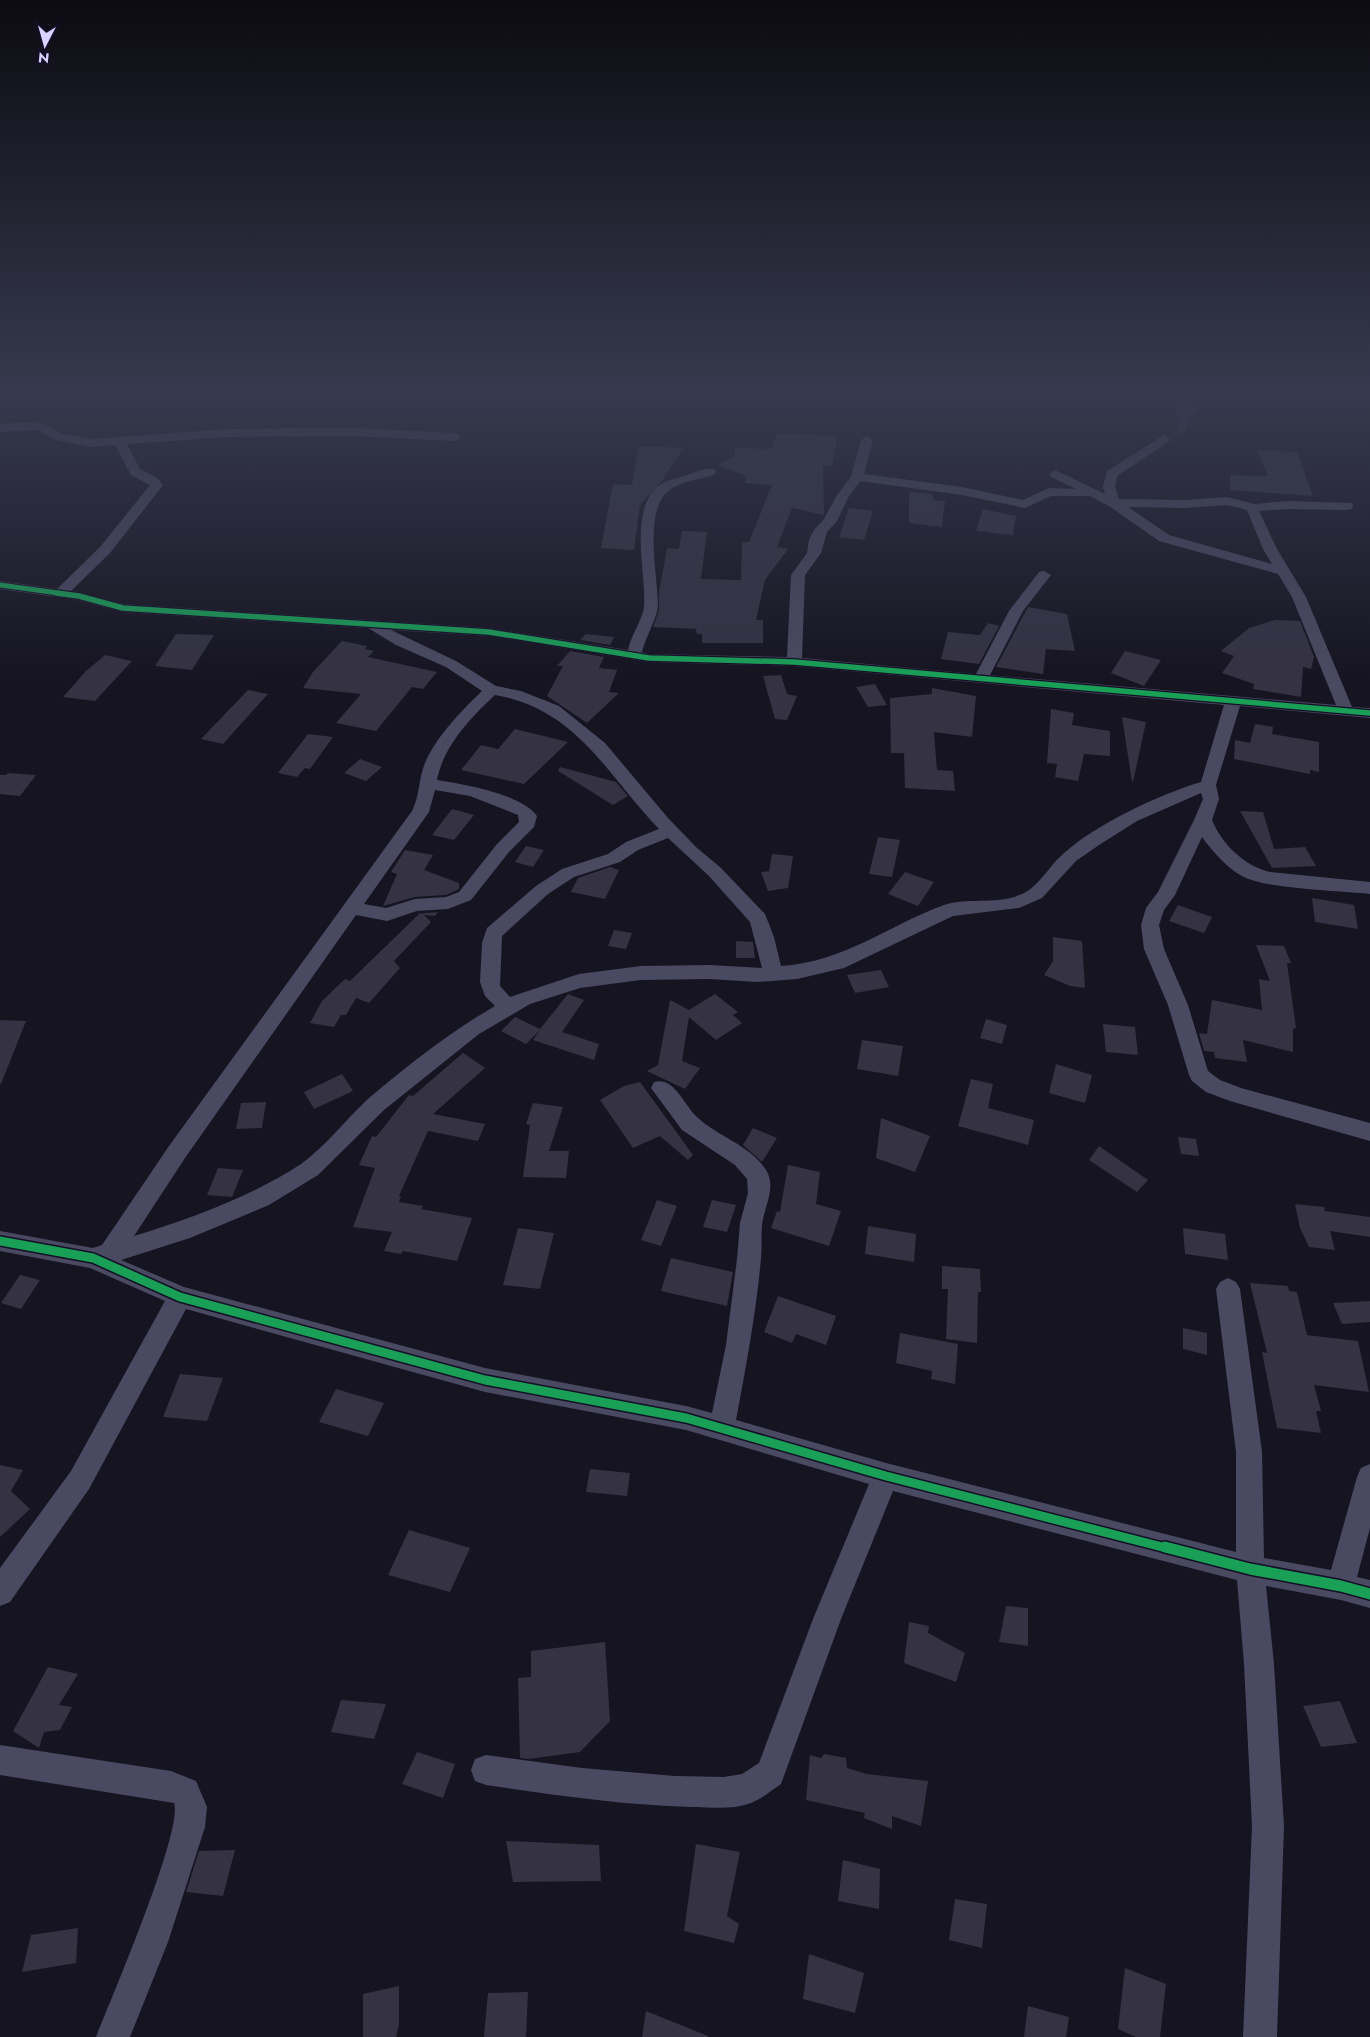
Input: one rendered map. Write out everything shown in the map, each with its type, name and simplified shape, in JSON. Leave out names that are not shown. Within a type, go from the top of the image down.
[{"type":"street","points":[[61,593],[105,550],[154,488]]},
{"type":"street","points":[[634,656],[638,637],[651,608],[647,547],[651,504],[655,497],[665,488]]},
{"type":"street","points":[[794,662],[798,575],[814,553],[816,540],[821,530],[830,521],[843,495],[849,488]]},
{"type":"street","points":[[938,488],[1026,504],[1049,492],[1095,494]]},
{"type":"street","points":[[1083,488],[1114,503],[1164,538],[1283,571]]},
{"type":"street","points":[[1109,488],[1114,503]]},
{"type":"street","points":[[1114,503],[1184,504],[1214,500],[1231,501],[1254,508],[1288,505],[1347,506]]},
{"type":"street","points":[[1254,508],[1257,524],[1299,596],[1346,711]]},
{"type":"street","points":[[980,680],[1019,605],[1030,589],[1044,575]]},
{"type":"street","points":[[0,585],[61,593],[130,609],[489,632],[535,638],[634,656],[696,661],[794,662],[1233,702],[1370,712]]},
{"type":"street","points":[[370,624],[401,642],[451,664],[492,690],[516,694],[552,709],[599,746],[670,831],[715,872],[758,919],[765,937],[773,974]]},
{"type":"street","points":[[102,1255],[425,804],[426,783],[434,760],[481,699],[492,690]]},
{"type":"street","points":[[1233,702],[1208,784],[1211,799],[1203,820],[1166,894],[1155,908],[1150,925],[1154,949],[1178,1005],[1199,1075],[1214,1086],[1237,1095],[1370,1132]]},
{"type":"street","points":[[350,908],[387,915],[415,905],[457,901],[465,896],[503,848],[528,823],[528,816],[524,811],[474,791],[426,783]]},
{"type":"street","points":[[102,1255],[182,1231],[262,1198],[310,1169],[377,1104],[472,1029],[523,999],[579,981],[597,978],[642,973],[710,972],[757,975],[773,974],[797,972],[837,963],[950,910],[1019,902],[1036,894],[1070,857],[1092,841],[1131,817],[1183,793],[1208,784]]},
{"type":"street","points":[[1203,820],[1210,836],[1222,850],[1250,873],[1270,878],[1370,888]]},
{"type":"street","points":[[508,1007],[492,994],[488,983],[490,942],[494,932],[542,890],[568,873],[614,858],[632,846],[670,831]]},
{"type":"street","points":[[661,1088],[690,1124],[743,1159],[758,1176],[759,1193],[751,1223],[749,1259],[738,1344],[722,1429]]},
{"type":"street","points":[[0,1241],[102,1255],[180,1297],[485,1380],[686,1418],[886,1476],[1250,1569],[1341,1586],[1370,1594]]},
{"type":"street","points":[[1228,1289],[1249,1452],[1250,1569],[1259,1664],[1268,1826],[1260,2037]]},
{"type":"street","points":[[0,1592],[80,1480],[180,1297]]},
{"type":"street","points":[[486,1770],[582,1783],[675,1791],[724,1792],[747,1789],[770,1773],[827,1619],[886,1476]]},
{"type":"street","points":[[1341,1586],[1370,1476]]},
{"type":"street","points":[[0,1760],[171,1786],[186,1792],[191,1806],[189,1827],[152,1942],[113,2037]]},
{"type":"building","points":[[612,488],[656,488],[640,505],[634,550],[601,548]]},
{"type":"building","points":[[771,488],[823,488],[824,515],[792,508],[777,547],[788,549],[765,580],[756,620],[763,620],[763,643],[702,643],[702,634],[697,634],[696,629],[653,627],[659,610],[659,592],[667,548],[679,549],[682,531],[707,532],[701,579],[741,580],[742,542],[749,542]]},
{"type":"building","points":[[1230,488],[1310,488],[1313,496],[1230,490]]},
{"type":"building","points":[[909,492],[933,494],[933,500],[945,501],[942,527],[909,523]]},
{"type":"building","points":[[849,508],[873,511],[864,540],[839,537]]},
{"type":"building","points":[[983,509],[1016,516],[1013,535],[976,531]]},
{"type":"building","points":[[1028,607],[1067,614],[1075,651],[1046,649],[1043,674],[996,667]]},
{"type":"building","points":[[1275,620],[1300,621],[1314,657],[1311,669],[1303,667],[1301,697],[1253,689],[1254,684],[1222,673],[1234,656],[1221,651],[1249,628]]},
{"type":"building","points":[[988,623],[999,626],[979,664],[941,659],[948,632],[980,635]]},
{"type":"building","points":[[176,634],[214,635],[192,670],[155,666]]},
{"type":"building","points":[[586,634],[614,637],[610,645],[580,640]]},
{"type":"building","points":[[342,641],[367,646],[365,649],[374,651],[368,657],[437,672],[423,689],[412,687],[376,731],[336,723],[361,694],[303,688],[313,672]]},
{"type":"building","points":[[570,651],[604,657],[599,668],[617,670],[609,692],[619,693],[587,723],[547,696],[563,666],[557,666]]},
{"type":"building","points":[[1125,651],[1161,660],[1144,686],[1111,673]]},
{"type":"building","points":[[105,655],[132,661],[95,701],[63,697],[86,671]]},
{"type":"building","points":[[781,675],[787,694],[797,696],[787,720],[775,719],[763,676]]},
{"type":"building","points":[[875,684],[887,705],[868,707],[856,687]]},
{"type":"building","points":[[932,688],[976,696],[972,737],[934,732],[937,770],[953,771],[955,791],[905,788],[904,753],[891,753],[890,698],[932,694]]},
{"type":"building","points":[[248,690],[268,694],[223,744],[201,739]]},
{"type":"building","points":[[1051,709],[1074,713],[1072,725],[1110,731],[1110,756],[1084,754],[1078,781],[1055,777],[1057,764],[1047,763]]},
{"type":"building","points":[[1122,717],[1146,722],[1133,782],[1132,782]]},
{"type":"building","points":[[1255,724],[1273,727],[1272,734],[1319,742],[1319,772],[1310,770],[1310,774],[1234,759],[1235,740],[1250,743]]},
{"type":"building","points":[[515,729],[568,742],[524,784],[461,770],[481,745],[498,749]]},
{"type":"building","points":[[308,734],[333,737],[310,769],[305,768],[297,777],[278,773]]},
{"type":"building","points":[[360,759],[382,767],[366,781],[344,773]]},
{"type":"building","points":[[560,767],[616,782],[628,796],[613,805],[558,771]]},
{"type":"building","points":[[8,773],[36,775],[20,796],[0,794],[0,775]]},
{"type":"building","points":[[452,809],[474,815],[454,840],[432,835]]},
{"type":"building","points":[[1240,811],[1263,812],[1274,849],[1305,847],[1316,866],[1272,868]]},
{"type":"building","points":[[878,837],[900,840],[892,877],[869,874]]},
{"type":"building","points":[[526,846],[544,850],[533,867],[515,862]]},
{"type":"building","points":[[405,850],[433,855],[424,870],[459,883],[459,889],[446,895],[415,897],[383,906],[397,874],[391,872]]},
{"type":"building","points":[[772,854],[793,856],[788,888],[768,891],[761,872],[769,871]]},
{"type":"building","points":[[610,867],[619,870],[605,899],[571,892],[578,878]]},
{"type":"building","points":[[905,872],[934,882],[918,906],[888,894]]},
{"type":"building","points":[[1312,898],[1354,905],[1358,929],[1315,922]]},
{"type":"building","points":[[1178,905],[1212,917],[1204,933],[1169,921]]},
{"type":"building","points":[[438,912],[435,916],[424,915],[431,922],[394,961],[400,968],[369,1003],[356,998],[346,1015],[341,1015],[334,1027],[310,1023],[322,1001],[345,979],[350,981],[419,914],[415,914]]},
{"type":"building","points":[[614,930],[632,933],[626,949],[608,946]]},
{"type":"building","points":[[1053,937],[1082,941],[1085,988],[1070,986],[1044,975],[1053,961]]},
{"type":"building","points":[[736,941],[753,942],[755,958],[736,958]]},
{"type":"building","points":[[1256,945],[1284,946],[1291,963],[1287,963],[1296,1028],[1293,1029],[1293,1052],[1243,1040],[1247,1062],[1215,1058],[1214,1052],[1204,1051],[1199,1033],[1207,1034],[1212,1000],[1262,1010],[1259,979],[1270,981]]},
{"type":"building","points":[[881,970],[889,987],[855,993],[847,975]]},
{"type":"building","points":[[568,994],[584,1000],[562,1032],[599,1044],[594,1060],[533,1040],[540,1030],[526,1044],[501,1031],[515,1017],[540,1029]]},
{"type":"building","points":[[715,994],[738,1012],[733,1015],[742,1023],[716,1040],[689,1017],[682,1061],[700,1068],[685,1089],[647,1071],[658,1065],[670,1000],[689,1010]]},
{"type":"building","points":[[986,1019],[1007,1025],[1002,1044],[980,1038]]},
{"type":"building","points":[[0,1020],[26,1021],[1,1084],[0,1083]]},
{"type":"building","points":[[1103,1024],[1135,1027],[1138,1055],[1106,1052]]},
{"type":"building","points":[[862,1040],[903,1046],[898,1076],[857,1069]]},
{"type":"building","points":[[463,1053],[485,1068],[433,1114],[485,1124],[478,1141],[428,1131],[399,1196],[401,1196],[399,1202],[423,1206],[421,1209],[472,1218],[457,1261],[403,1251],[401,1254],[384,1251],[392,1232],[353,1227],[375,1168],[359,1165],[372,1136],[376,1137],[409,1095],[413,1096]]},
{"type":"building","points":[[1056,1064],[1092,1075],[1085,1103],[1049,1093]]},
{"type":"building","points":[[342,1074],[353,1091],[314,1109],[304,1092]]},
{"type":"building","points":[[971,1079],[993,1084],[988,1108],[1034,1120],[1028,1145],[958,1126]]},
{"type":"building","points":[[640,1082],[693,1155],[688,1160],[660,1136],[633,1148],[600,1100],[624,1086]]},
{"type":"building","points":[[266,1102],[262,1128],[236,1129],[241,1103]]},
{"type":"building","points":[[533,1103],[563,1107],[549,1151],[569,1151],[566,1178],[523,1177],[530,1125],[526,1124]]},
{"type":"building","points":[[881,1118],[930,1136],[915,1172],[876,1158]]},
{"type":"building","points":[[753,1128],[777,1138],[762,1162],[743,1145]]},
{"type":"building","points":[[1178,1137],[1196,1139],[1199,1156],[1181,1154]]},
{"type":"building","points":[[1099,1146],[1148,1180],[1137,1192],[1089,1160]]},
{"type":"building","points":[[788,1165],[820,1172],[816,1204],[841,1211],[829,1246],[771,1228],[777,1211],[780,1212]]},
{"type":"building","points":[[218,1168],[243,1170],[232,1197],[207,1195]]},
{"type":"building","points":[[657,1200],[677,1206],[661,1246],[641,1240]]},
{"type":"building","points":[[712,1200],[736,1205],[727,1232],[703,1227]]},
{"type":"building","points":[[1295,1204],[1324,1207],[1325,1211],[1370,1217],[1370,1237],[1330,1231],[1335,1250],[1309,1247],[1300,1228]]},
{"type":"building","points":[[868,1226],[916,1234],[914,1262],[865,1254]]},
{"type":"building","points":[[518,1228],[554,1233],[540,1289],[503,1285]]},
{"type":"building","points":[[1183,1228],[1225,1234],[1228,1260],[1185,1254]]},
{"type":"building","points":[[671,1258],[733,1272],[727,1306],[661,1291]]},
{"type":"building","points":[[942,1266],[980,1269],[981,1292],[978,1292],[977,1343],[946,1339],[948,1289],[942,1289]]},
{"type":"building","points":[[20,1275],[40,1280],[21,1309],[1,1303]]},
{"type":"building","points":[[1250,1283],[1288,1286],[1289,1291],[1297,1292],[1307,1335],[1358,1341],[1369,1392],[1314,1385],[1321,1411],[1316,1411],[1321,1433],[1277,1428],[1262,1352],[1267,1353]]},
{"type":"building","points":[[778,1296],[836,1316],[826,1345],[796,1334],[792,1343],[764,1332]]},
{"type":"building","points":[[1370,1301],[1370,1322],[1342,1324],[1333,1303]]},
{"type":"building","points":[[1183,1328],[1207,1333],[1207,1355],[1183,1349]]},
{"type":"building","points":[[900,1333],[958,1344],[955,1384],[931,1379],[932,1371],[896,1363]]},
{"type":"building","points":[[180,1374],[223,1378],[207,1421],[163,1417]]},
{"type":"building","points":[[336,1389],[384,1403],[368,1436],[319,1422]]},
{"type":"building","points":[[0,1465],[23,1470],[11,1491],[30,1509],[0,1537]]},
{"type":"building","points":[[590,1469],[630,1473],[627,1496],[586,1492]]},
{"type":"building","points":[[409,1530],[470,1548],[450,1592],[388,1575]]},
{"type":"building","points":[[1006,1606],[1028,1608],[1028,1646],[999,1642]]},
{"type":"building","points":[[909,1622],[929,1626],[928,1633],[965,1653],[956,1682],[904,1663]]},
{"type":"building","points":[[605,1642],[610,1721],[580,1752],[529,1759],[520,1758],[518,1678],[531,1677],[531,1651]]},
{"type":"building","points":[[48,1667],[78,1674],[59,1705],[72,1707],[60,1730],[44,1732],[39,1748],[13,1731]]},
{"type":"building","points":[[341,1700],[386,1704],[374,1739],[331,1732]]},
{"type":"building","points":[[1340,1701],[1357,1743],[1321,1747],[1303,1706]]},
{"type":"building","points":[[417,1752],[455,1764],[443,1798],[402,1784]]},
{"type":"building","points":[[824,1754],[846,1758],[847,1768],[867,1774],[928,1781],[921,1826],[892,1816],[892,1829],[864,1818],[865,1813],[806,1800],[810,1755],[821,1758]]},
{"type":"building","points":[[506,1841],[599,1845],[601,1881],[513,1882]]},
{"type":"building","points":[[696,1844],[740,1852],[727,1916],[739,1924],[734,1943],[684,1931]]},
{"type":"building","points":[[235,1850],[223,1896],[186,1892],[199,1851]]},
{"type":"building","points":[[843,1860],[880,1869],[879,1909],[838,1901]]},
{"type":"building","points":[[955,1899],[987,1904],[982,1948],[949,1940]]},
{"type":"building","points":[[78,1928],[76,1963],[22,1972],[31,1935]]},
{"type":"building","points":[[809,1954],[864,1973],[855,2013],[803,1999]]},
{"type":"building","points":[[1125,1968],[1166,1984],[1160,2037],[1136,2037],[1118,2029]]},
{"type":"building","points":[[399,1986],[399,2024],[396,2037],[363,2037],[363,1994]]},
{"type":"building","points":[[528,1992],[526,2037],[484,2037],[488,1993]]},
{"type":"building","points":[[1028,2006],[1069,2017],[1066,2037],[1024,2037]]},
{"type":"building","points":[[646,2011],[708,2036],[708,2037],[642,2037]]},
{"type":"cycle path","points":[[0,585],[79,596],[123,608],[489,632],[649,658],[794,662],[1370,713]]},
{"type":"cycle path","points":[[0,1241],[93,1258],[180,1297],[485,1380],[686,1418],[886,1476],[1250,1569],[1341,1586],[1370,1594]]}]
